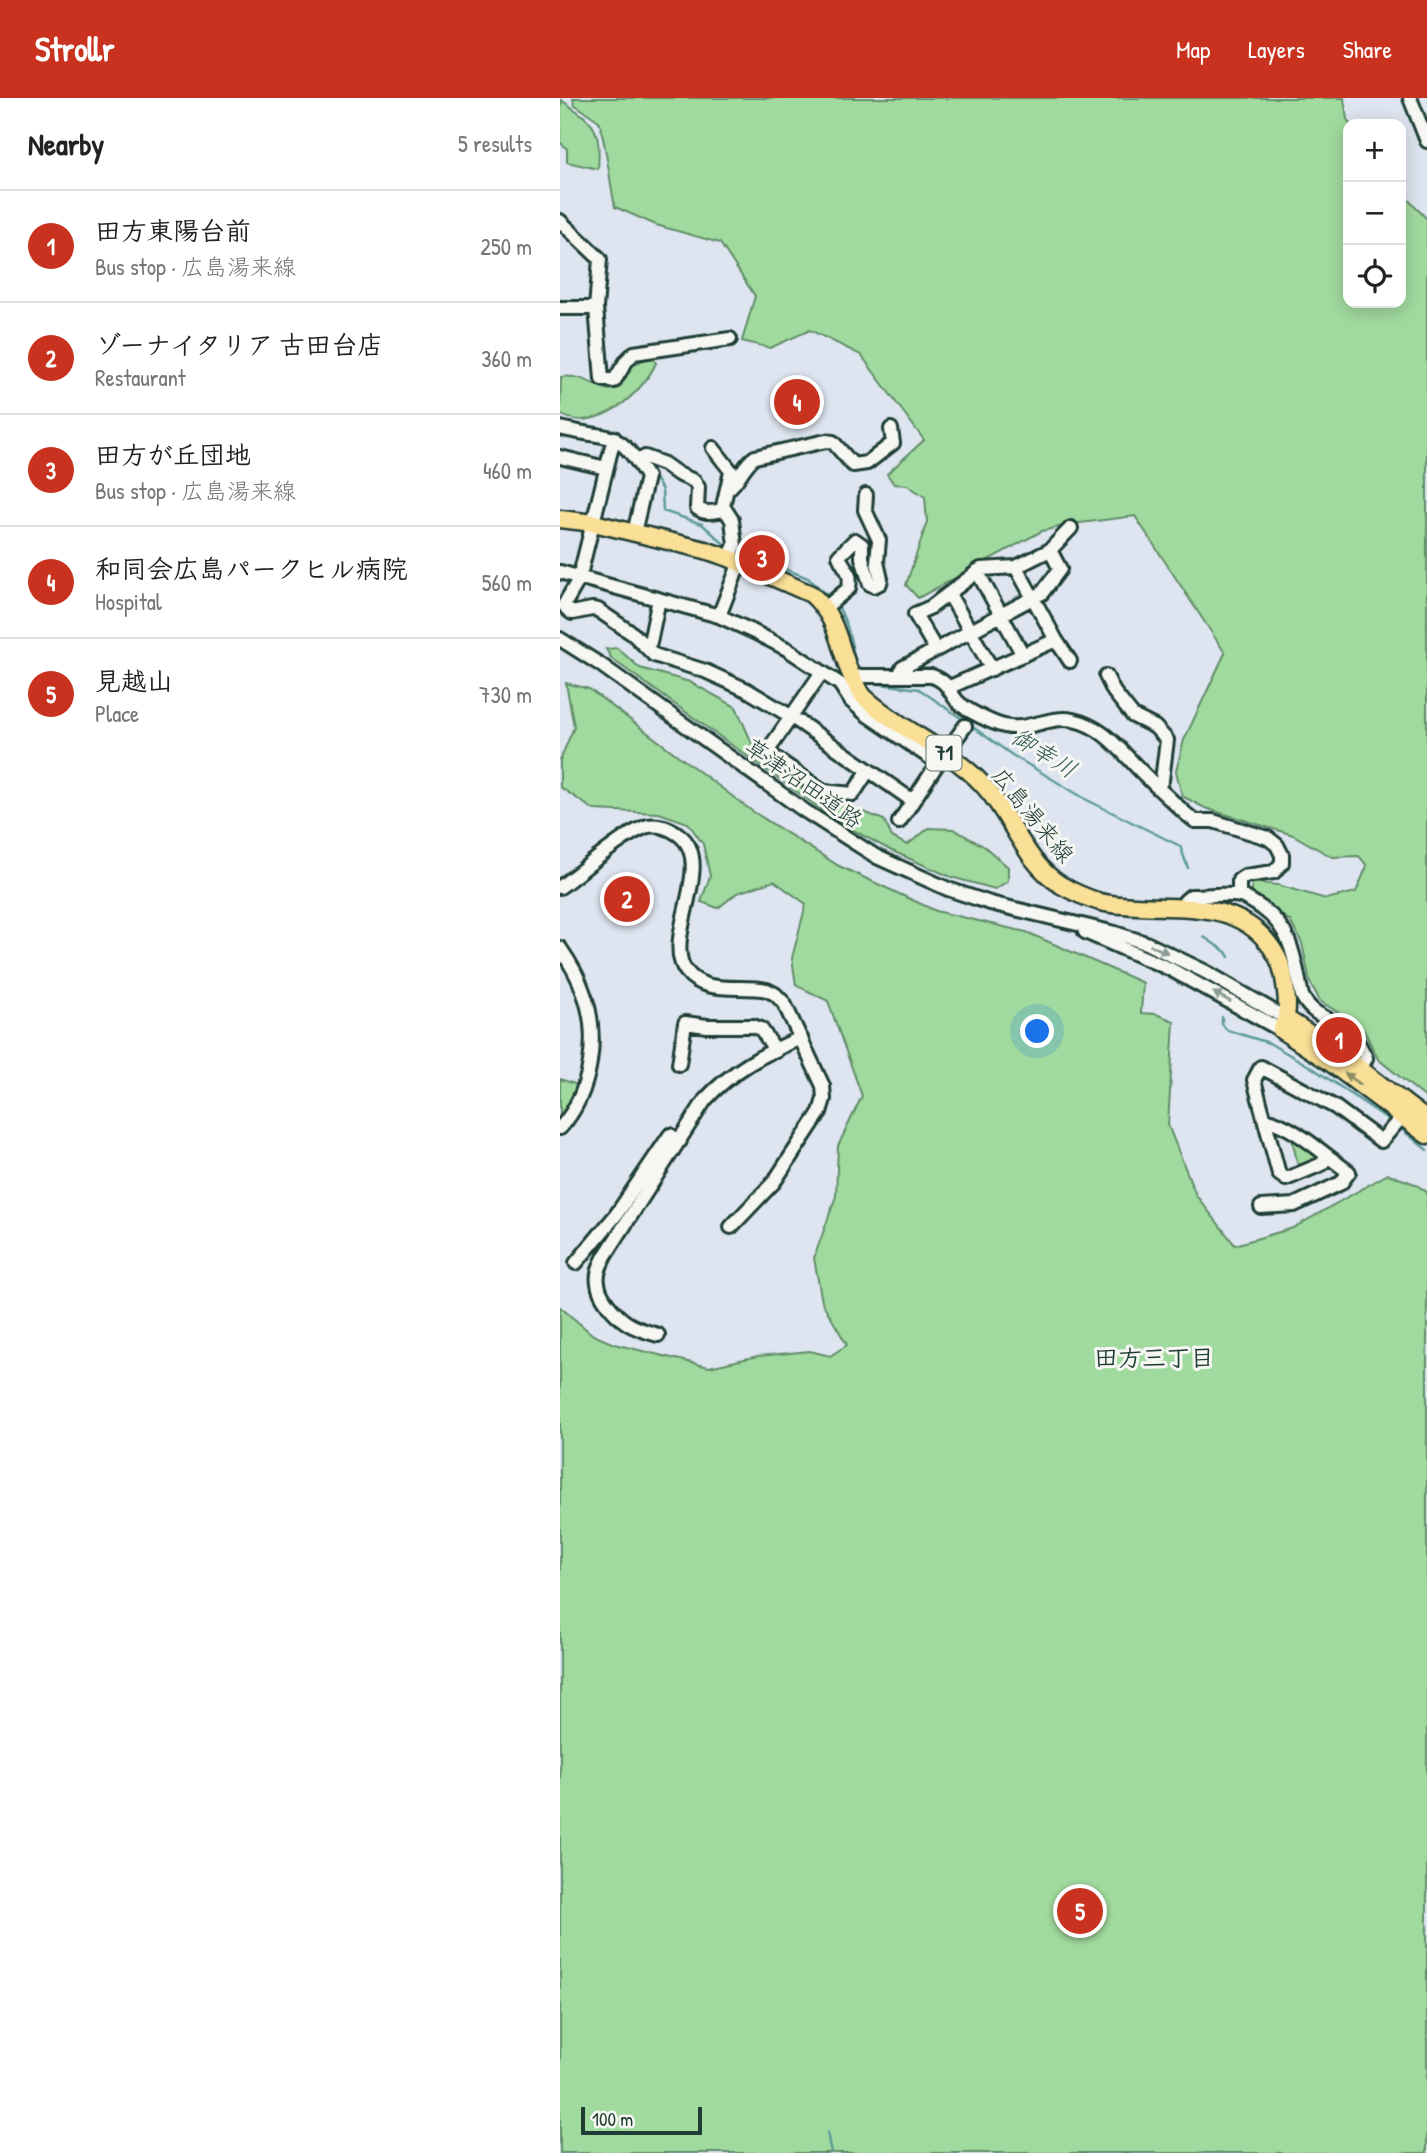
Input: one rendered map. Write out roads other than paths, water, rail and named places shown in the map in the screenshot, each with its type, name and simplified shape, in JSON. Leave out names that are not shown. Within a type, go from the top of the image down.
[{"type":"main road","name":"広島湯来線","points":[[560,519],[594,523],[734,560],[805,589],[825,608],[835,624],[857,688],[869,701],[978,780],[1002,810],[1031,857],[1060,884],[1101,902],[1222,913],[1236,918],[1259,933],[1277,956],[1284,974],[1284,1024]]},
{"type":"main road","points":[[1284,1024],[1361,1068],[1407,1111],[1427,1135]]},
{"type":"main road","points":[[1284,1024],[1331,1063],[1407,1111],[1427,1120]]},
{"type":"street","points":[[1410,98],[1427,139]]},
{"type":"street","points":[[560,221],[600,259],[596,308],[602,379],[614,381],[634,353],[730,339]]},
{"type":"street","points":[[560,308],[596,308]]},
{"type":"street","points":[[560,428],[614,438],[638,461],[647,477],[635,533]]},
{"type":"street","points":[[728,489],[748,461],[755,457],[821,442],[833,442],[853,465],[867,463],[893,443],[891,429]]},
{"type":"street","points":[[614,438],[579,579],[564,605],[566,610],[572,613],[598,610],[633,634],[654,655],[705,671],[747,690],[792,717],[913,801]]},
{"type":"street","points":[[713,448],[731,471],[723,506],[732,520],[735,545],[734,560],[719,616]]},
{"type":"street","points":[[560,457],[606,468]]},
{"type":"street","points":[[638,461],[645,457],[694,481],[698,486],[697,508],[701,511],[709,513],[725,510]]},
{"type":"street","points":[[825,608],[849,588],[847,568],[841,563],[839,556],[855,540],[862,545],[862,558],[870,584],[874,586],[880,583],[877,562],[879,540],[864,510],[866,495]]},
{"type":"street","points":[[936,650],[915,614],[931,607],[981,569],[1016,567],[1050,550],[1071,528]]},
{"type":"street","points":[[900,676],[902,668],[1042,593],[1060,569],[1050,550]]},
{"type":"street","points":[[1016,567],[1070,660]]},
{"type":"street","points":[[977,571],[1023,655]]},
{"type":"street","points":[[560,572],[719,616],[787,649],[840,684],[851,701],[866,714],[939,762],[899,822]]},
{"type":"street","points":[[949,594],[992,669]]},
{"type":"street","points":[[646,646],[650,642],[659,599]]},
{"type":"street","name":"草津沼田道路","points":[[560,639],[805,811],[877,857],[948,889],[1046,918],[1115,933],[1146,943],[1206,972],[1284,1024]]},
{"type":"street","points":[[950,687],[1056,640]]},
{"type":"street","points":[[822,672],[769,749],[774,757],[823,790],[853,794],[868,771]]},
{"type":"street","points":[[852,678],[932,676],[941,679],[950,687],[957,700],[966,708],[1004,726],[1017,727],[1053,720],[1072,720],[1099,730],[1112,739],[1195,821],[1213,821],[1268,838],[1277,845],[1282,855],[1282,863],[1274,872],[1245,876],[1239,880],[1239,896]]},
{"type":"street","points":[[1106,676],[1114,692],[1133,716],[1155,727],[1167,740],[1162,780],[1158,787]]},
{"type":"street","points":[[950,747],[965,726]]},
{"type":"street","points":[[560,887],[634,832],[650,825],[669,828],[685,839],[692,852],[693,869],[680,949],[684,969],[702,985],[757,988],[775,994],[785,1003],[822,1086],[824,1099],[820,1112],[774,1182],[731,1227]]},
{"type":"street","points":[[1184,908],[1185,901],[1191,896],[1239,896],[1269,914],[1284,930],[1293,948],[1305,1002],[1320,1017],[1346,1029],[1354,1037],[1366,1058],[1361,1068]]},
{"type":"street","points":[[560,948],[583,988],[592,1038],[586,1079],[579,1100],[569,1119],[560,1128]]},
{"type":"street","points":[[679,1064],[685,1023],[725,1027],[752,1026],[761,1029],[776,1051]]},
{"type":"street","points":[[658,1335],[625,1322],[608,1304],[597,1282],[598,1270],[705,1100],[741,1068],[801,1038]]},
{"type":"street","points":[[1327,1157],[1322,1164],[1286,1179],[1279,1174],[1254,1080],[1261,1067],[1335,1107],[1381,1141],[1407,1111]]},
{"type":"street","points":[[1261,1207],[1294,1205],[1341,1183],[1349,1172],[1293,1131],[1265,1119]]},
{"type":"street","points":[[576,1263],[616,1215],[670,1135],[680,1141]]},
{"type":"waterway","name":"御幸川","points":[[560,420],[604,428],[621,434],[628,440]]},
{"type":"waterway","name":"御幸川","points":[[651,472],[662,490],[663,511],[702,524],[730,547]]},
{"type":"waterway","name":"御幸川","points":[[736,550],[808,578],[832,599]]},
{"type":"waterway","name":"御幸川","points":[[837,603],[847,626],[856,663]]},
{"type":"waterway","name":"御幸川","points":[[872,683],[919,689],[965,721]]},
{"type":"waterway","name":"御幸川","points":[[970,725],[1012,755],[1087,800],[1180,846],[1188,868]]},
{"type":"waterway","name":"御幸川","points":[[1204,937],[1229,957]]},
{"type":"waterway","name":"御幸川","points":[[1222,1017],[1222,1024],[1227,1030],[1269,1043],[1311,1067],[1392,1122]]},
{"type":"waterway","name":"御幸川","points":[[1400,1128],[1427,1150]]},
{"type":"waterway","points":[[827,2132],[831,2153]]},
{"type":"place","name":"和同会広島パークヒル病院","points":[[797,402]]},
{"type":"place","name":"田方が丘団地","points":[[762,558]]},
{"type":"place","name":"ゾーナイタリア 古田台店","points":[[627,899]]},
{"type":"place","name":"田方東陽台前","points":[[1339,1040]]},
{"type":"place","name":"見越山","points":[[1080,1911]]},
{"type":"district","name":"田方三丁目","points":[[1154,1358]]}]
